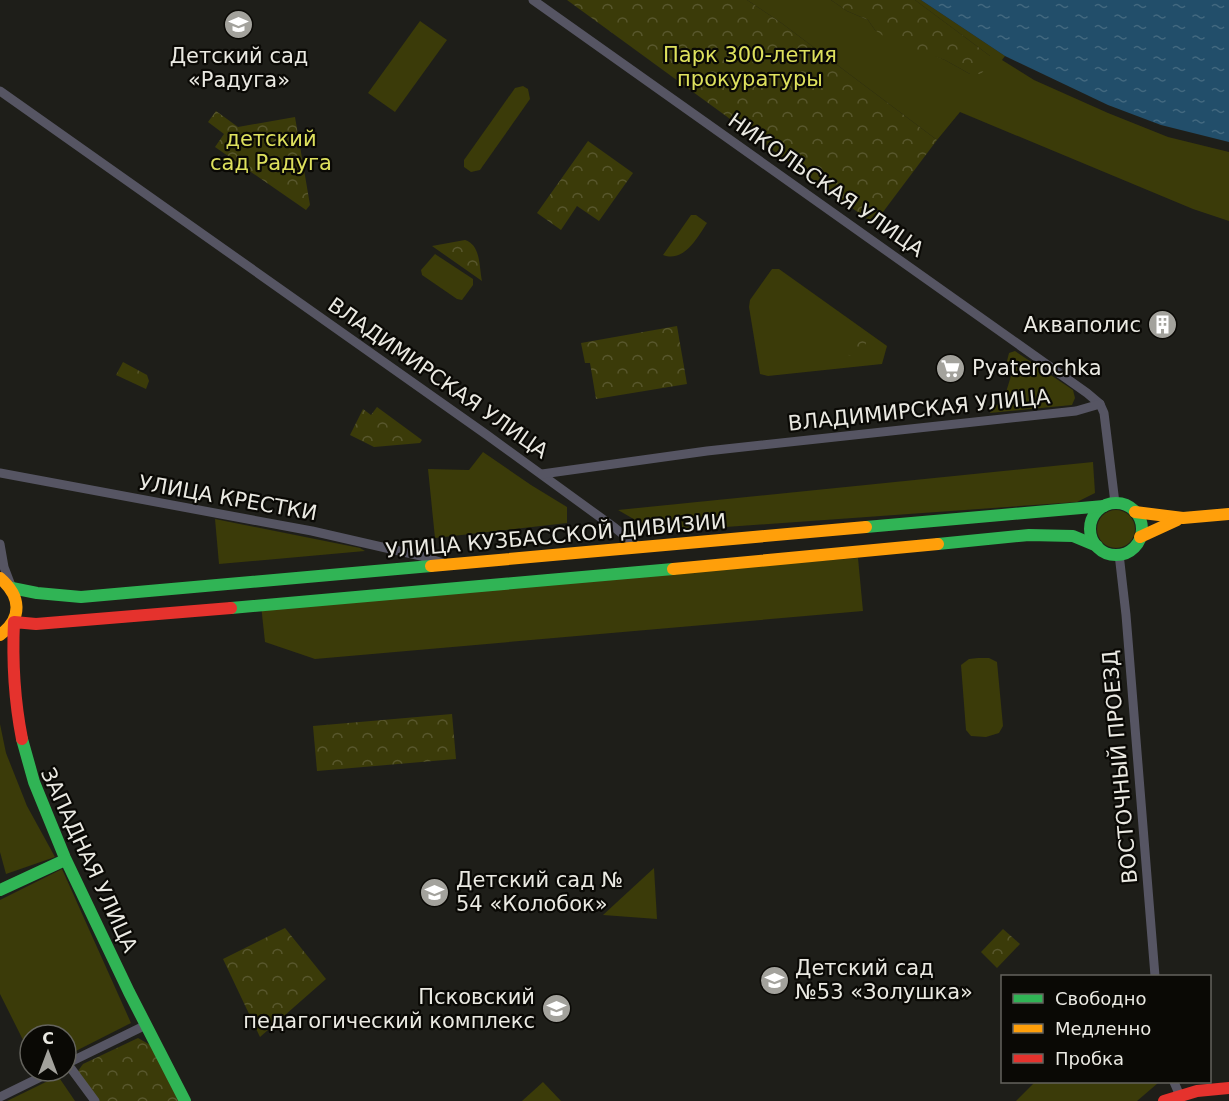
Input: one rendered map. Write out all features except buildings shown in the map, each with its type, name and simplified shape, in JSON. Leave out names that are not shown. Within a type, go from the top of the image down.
[{"type":"street","name":"НИКОЛЬСКАЯ УЛИЦА","points":[[533,0],[1076,384],[1100,404]]},
{"type":"street","name":"ВЛАДИМИРСКАЯ УЛИЦА","points":[[0,92],[542,474],[707,452],[1076,411],[1100,404]]},
{"type":"street","points":[[1097,546],[1090,531],[1091,523],[1094,515],[1110,505],[1106,422],[1100,404]]},
{"type":"street","name":"УЛИЦА КРЕСТКИ","points":[[0,473],[312,531],[448,564]]},
{"type":"street","points":[[542,474],[640,548]]},
{"type":"street","name":"УЛИЦА КУЗБАССКОЙ ДИВИЗИИ","points":[[12,588],[81,597],[1110,505],[1130,507],[1135,512],[1184,518],[1229,514]]},
{"type":"street","points":[[1135,512],[1142,526],[1140,537]]},
{"type":"street","name":"УЛИЦА КУЗБАССКОЙ ДИВИЗИИ","points":[[14,622],[36,624],[242,608],[1029,535],[1073,536],[1111,554],[1119,554],[1134,548],[1140,537],[1158,527],[1184,518]]},
{"type":"street","points":[[0,544],[4,567],[12,588]]},
{"type":"street","name":"ВОСТОЧНЫЙ ПРОЕЗД","points":[[1119,554],[1155,975]]},
{"type":"street","points":[[0,579],[12,588]]},
{"type":"street","name":"ЗАПАДНАЯ УЛИЦА","points":[[12,588],[17,600],[17,613],[10,639],[7,666],[10,713],[31,787],[65,861],[185,1101]]},
{"type":"street","points":[[0,635],[14,622]]},
{"type":"street","points":[[0,890],[65,861]]},
{"type":"street","points":[[78,1058],[146,1025]]},
{"type":"street","points":[[78,1079],[95,1101]]},
{"type":"street","points":[[0,1097],[29,1083]]},
{"type":"street","points":[[1174,1083],[1180,1095]]},
{"type":"street","points":[[1164,1101],[1197,1091],[1229,1088]]},
{"type":"green space","name":"Парк 300-летия прокуратуры","points":[[567,0],[747,0],[780,22],[937,140],[874,224]]},
{"type":"green space","points":[[747,0],[831,0],[847,11],[868,20],[875,30],[945,60],[970,74],[990,56],[915,0],[921,0],[1005,56],[1002,60],[1034,80],[1168,137],[1229,152],[1229,221],[1193,209],[960,112],[937,140],[780,22]]},
{"type":"green space","points":[[831,0],[915,0],[990,56],[992,61],[981,74],[970,74],[945,60],[889,40],[875,30],[868,20],[847,11]]},
{"type":"green space","points":[[420,21],[447,40],[395,112],[368,93]]},
{"type":"green space","points":[[523,86],[528,89],[530,99],[480,170],[471,172],[464,167],[464,160],[515,88]]},
{"type":"green space","name":"детский сад Радуга","points":[[216,111],[238,127],[295,117],[310,205],[306,210],[215,147],[224,134],[208,122]]},
{"type":"green space","points":[[588,141],[633,173],[599,221],[577,206],[561,230],[537,213]]},
{"type":"green space","points":[[691,215],[696,215],[707,223],[699,235],[684,252],[671,257],[663,255]]},
{"type":"green space","points":[[465,240],[477,251],[482,281],[432,246]]},
{"type":"green space","points":[[435,254],[473,279],[473,285],[462,300],[457,299],[422,275],[421,270]]},
{"type":"green space","points":[[772,269],[779,269],[887,346],[882,364],[768,376],[760,374],[749,307],[750,300]]},
{"type":"green space","points":[[677,326],[687,384],[596,399],[590,363],[585,363],[581,343]]},
{"type":"green space","points":[[852,335],[867,338],[864,353],[859,352],[857,357],[848,355]]},
{"type":"green space","points":[[1015,351],[1073,390],[1075,398],[1072,405],[990,413],[992,407],[1003,402],[1014,366],[1007,361],[1009,353]]},
{"type":"green space","points":[[123,362],[147,375],[149,381],[146,389],[116,375]]},
{"type":"green space","points":[[377,407],[422,440],[420,443],[374,447],[350,435],[363,409],[371,415]]},
{"type":"green space","points":[[483,452],[567,507],[567,523],[435,538],[428,469],[469,470]]},
{"type":"green space","points":[[1093,462],[1095,493],[1077,502],[656,532],[618,510]]},
{"type":"green space","points":[[1116,510],[1123,511],[1129,516],[1134,522],[1134,536],[1129,542],[1123,547],[1116,548],[1109,547],[1103,542],[1098,536],[1097,529],[1098,522],[1103,516],[1109,511]]},
{"type":"green space","points":[[215,519],[360,548],[365,551],[219,564]]},
{"type":"green space","points":[[858,558],[863,611],[315,659],[265,642],[261,605]]},
{"type":"green space","points":[[989,658],[997,662],[1003,726],[999,733],[986,737],[971,736],[966,730],[961,665],[969,659]]},
{"type":"green space","points":[[452,714],[456,759],[317,771],[313,726]]},
{"type":"green space","points":[[0,724],[6,753],[27,806],[55,857],[6,874],[0,852]]},
{"type":"green space","points":[[654,868],[657,919],[603,915]]},
{"type":"green space","points":[[62,869],[131,1023],[78,1050],[78,1023],[18,1023],[18,1030],[0,994],[0,900]]},
{"type":"green space","points":[[285,928],[326,979],[260,1037],[223,959]]},
{"type":"green space","points":[[1003,929],[1020,944],[997,968],[981,952]]},
{"type":"green space","points":[[138,1038],[152,1046],[180,1101],[99,1101],[78,1071],[83,1064]]},
{"type":"green space","points":[[543,1082],[561,1101],[522,1101]]},
{"type":"green space","points":[[44,1083],[63,1083],[75,1101],[7,1101]]},
{"type":"green space","points":[[1034,1083],[1158,1083],[1137,1101],[1016,1101]]},
{"type":"water","points":[[921,0],[1229,0],[1229,142],[1161,125],[1108,105],[1005,56]]},
{"type":"traffic: fast","points":[[1116,503],[1126,505],[1134,511],[1140,519],[1142,529],[1140,539],[1134,547],[1126,553],[1116,555],[1106,553],[1098,547],[1092,539],[1090,529],[1092,519],[1098,511],[1106,505],[1116,503]]},
{"type":"traffic: fast","points":[[866,527],[1104,506]]},
{"type":"traffic: fast","points":[[938,544],[1029,535],[1073,536],[1097,546]]},
{"type":"traffic: fast","points":[[12,588],[81,597],[431,566]]},
{"type":"traffic: fast","points":[[231,608],[673,569]]},
{"type":"traffic: fast","points":[[22,739],[34,782],[65,858],[129,992],[185,1101]]},
{"type":"traffic: fast","points":[[0,890],[65,860]]},
{"type":"traffic: slow","points":[[1135,512],[1183,518],[1229,514]]},
{"type":"traffic: slow","points":[[1140,537],[1177,520]]},
{"type":"traffic: slow","points":[[431,566],[866,527]]},
{"type":"traffic: slow","points":[[673,569],[938,544]]},
{"type":"traffic: slow","points":[[0,578],[12,592],[16,607],[13,621],[0,635]]},
{"type":"traffic: jam","points":[[22,739],[14,681],[14,622],[36,624],[231,608]]},
{"type":"traffic: jam","points":[[1164,1101],[1197,1091],[1229,1088]]},
{"type":"place","name":"Детский сад «Радуга»","points":[[239,25]]},
{"type":"place","name":"Акваполис","points":[[1162,325]]},
{"type":"place","name":"Pyaterochka","points":[[951,368]]},
{"type":"place","name":"Детский сад № 54 «Колобок»","points":[[435,892]]},
{"type":"place","name":"Детский сад №53 «Золушка»","points":[[774,980]]},
{"type":"place","name":"Псковский педагогический комплекс","points":[[556,1009]]}]
